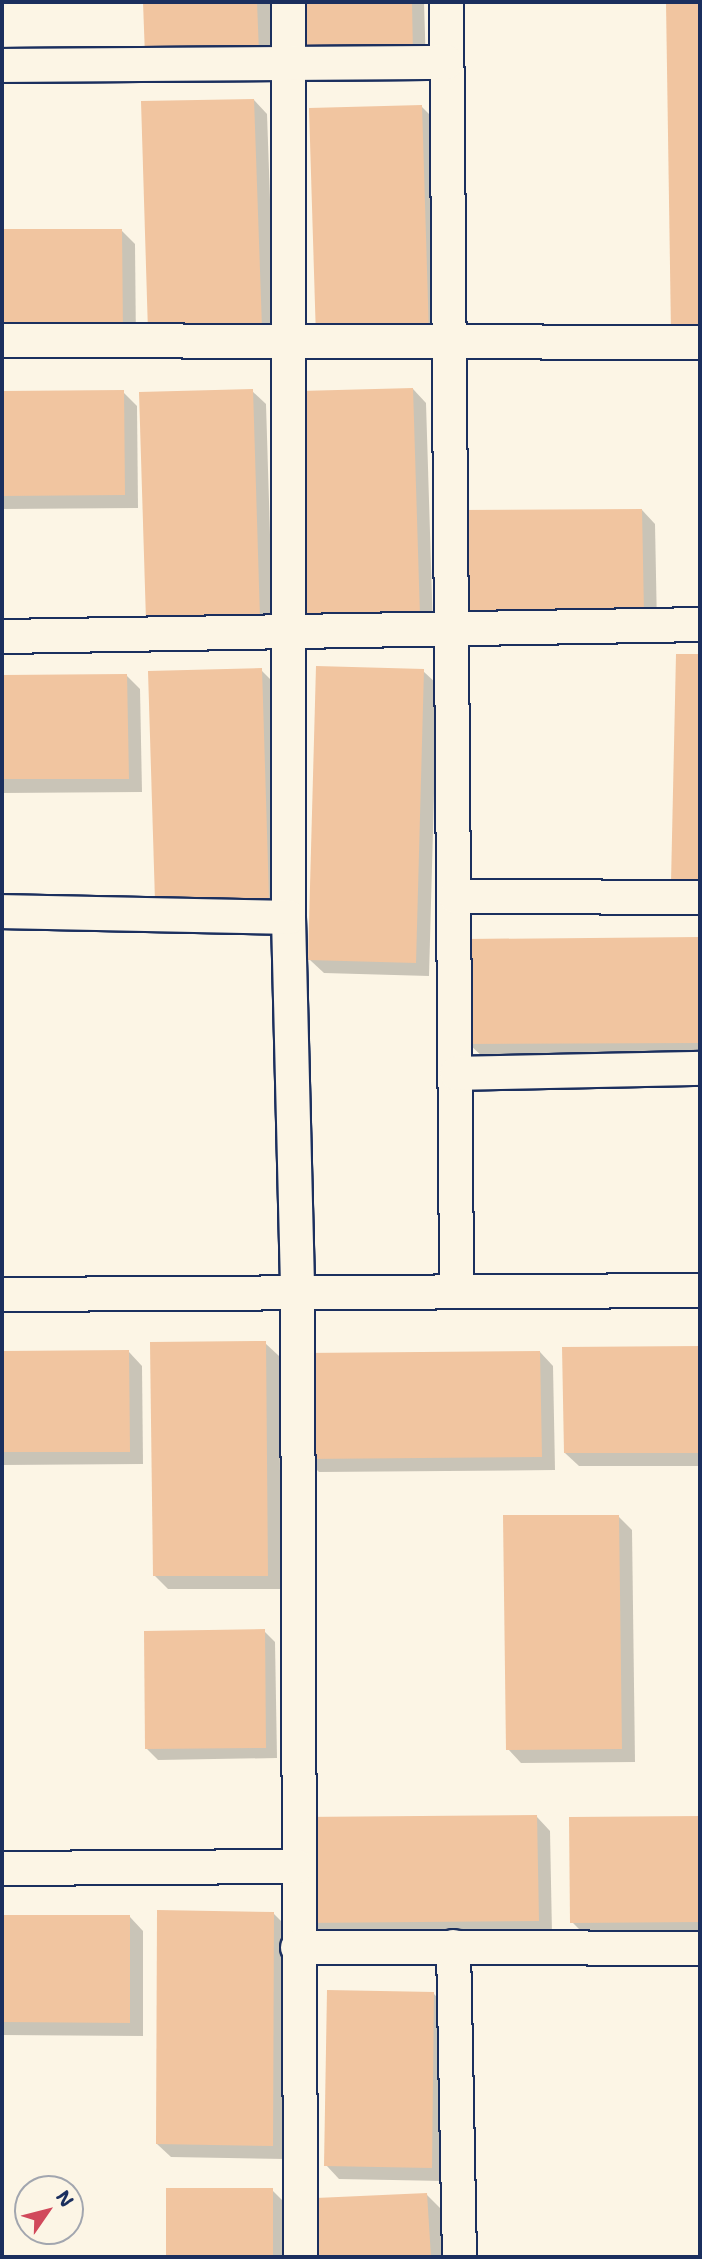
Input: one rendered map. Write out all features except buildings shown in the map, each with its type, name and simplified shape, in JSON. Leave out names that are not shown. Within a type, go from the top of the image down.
[{"type":"street","points":[[288,2],[288,917],[297,1293],[296,1866],[299,2257]]},
{"type":"street","points":[[446,2],[453,342],[448,631],[455,896],[456,1289]]},
{"type":"street","points":[[2,65],[446,62]]},
{"type":"street","points":[[2,340],[700,342]]},
{"type":"street","points":[[2,636],[290,634],[700,624]]},
{"type":"street","points":[[455,896],[700,897]]},
{"type":"street","points":[[2,911],[288,917]]},
{"type":"street","points":[[456,1073],[700,1068]]},
{"type":"street","points":[[2,1294],[297,1293],[456,1289],[700,1290]]},
{"type":"street","points":[[2,1868],[296,1866]]},
{"type":"street","points":[[453,1946],[459,2257]]},
{"type":"street","points":[[297,1947],[700,1948]]}]
